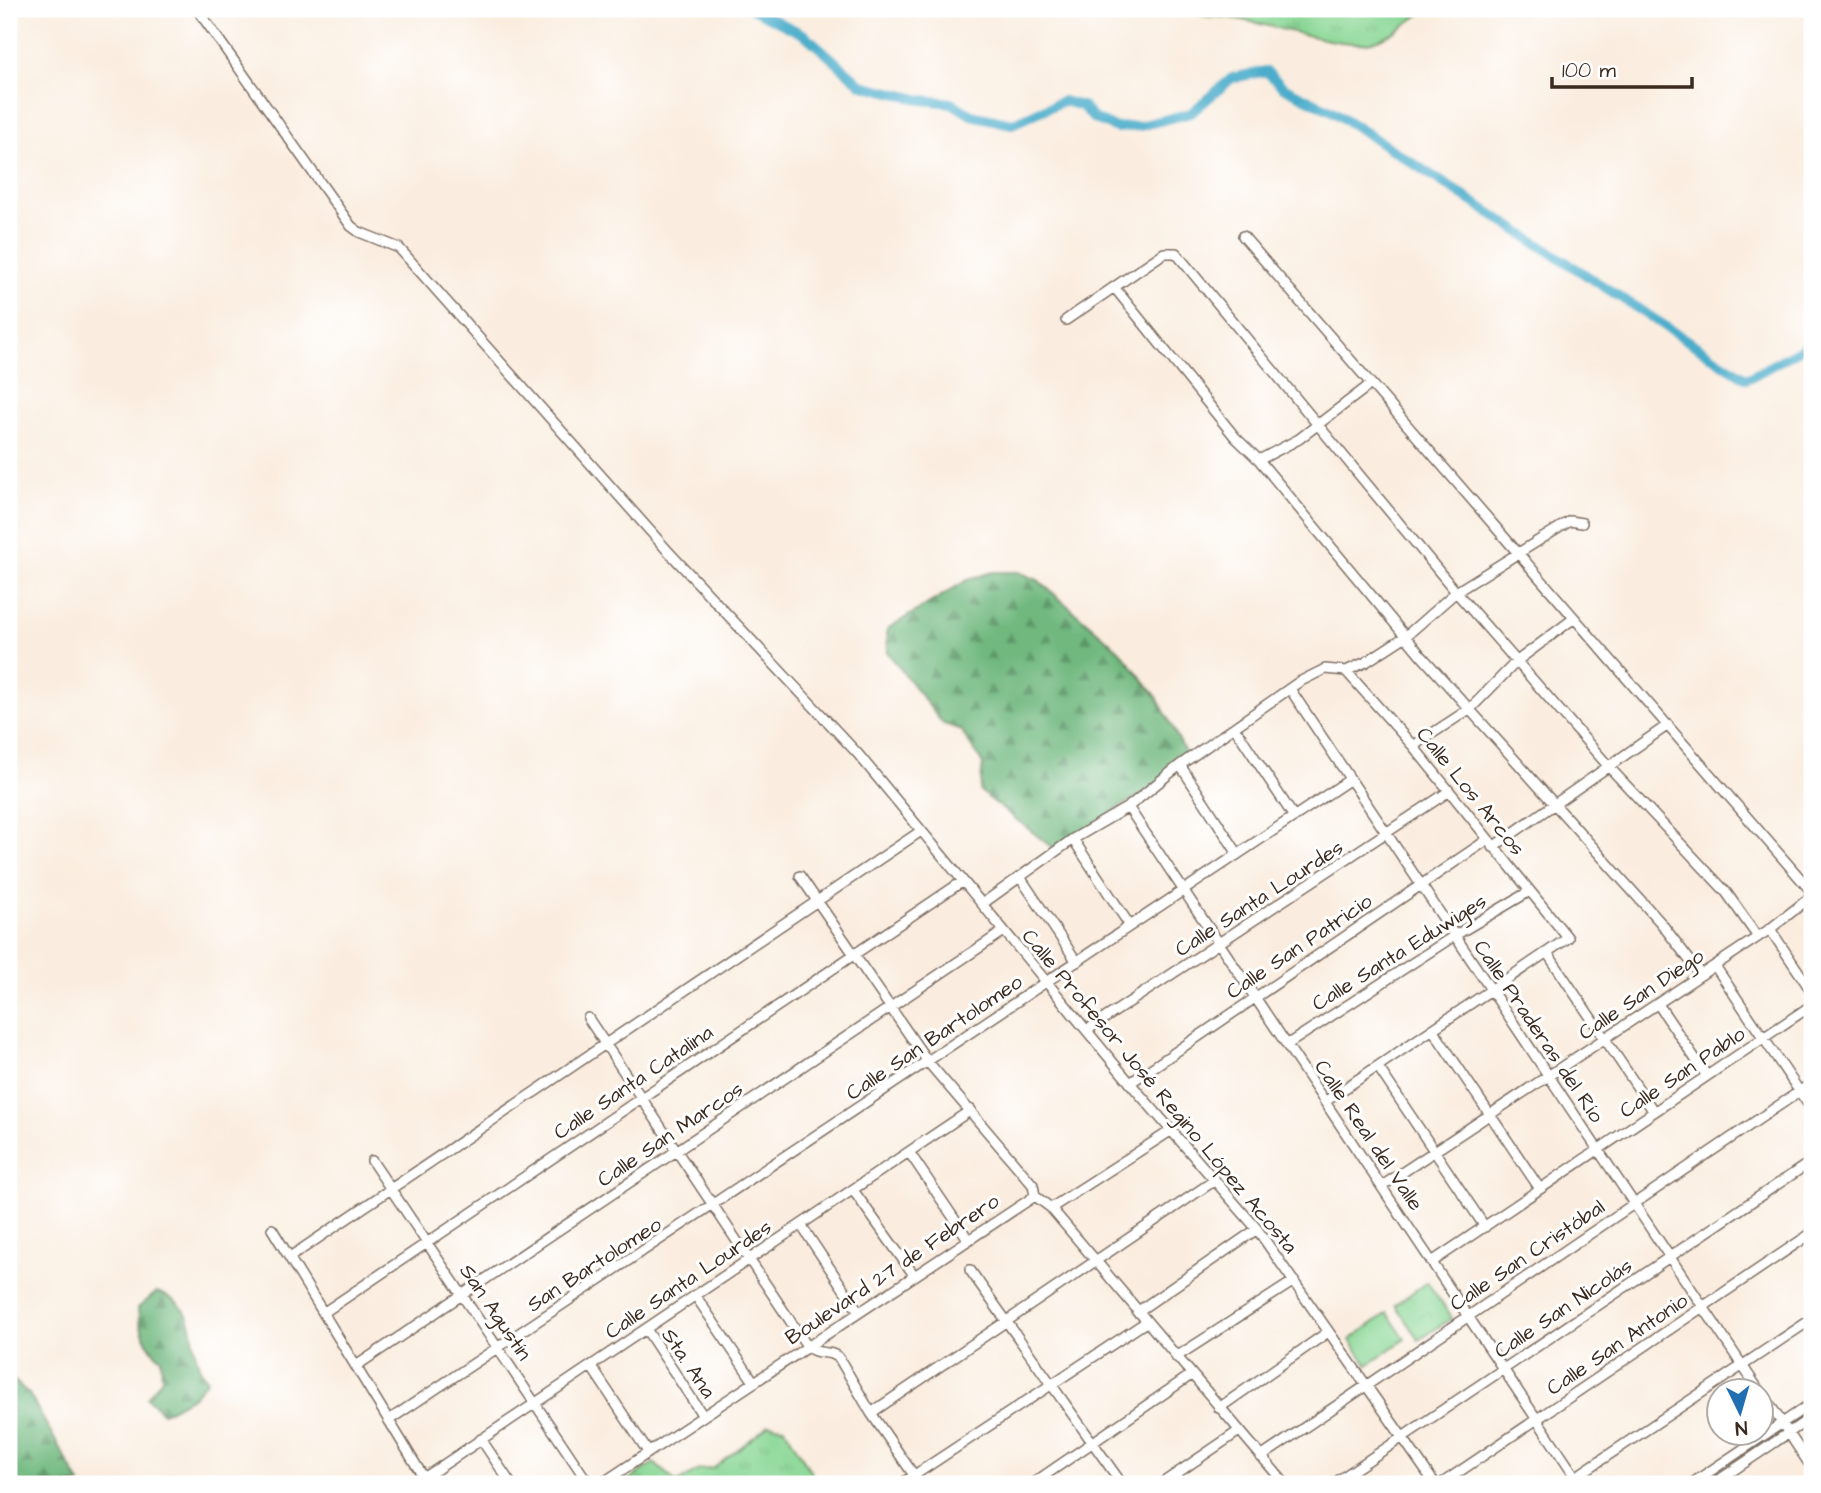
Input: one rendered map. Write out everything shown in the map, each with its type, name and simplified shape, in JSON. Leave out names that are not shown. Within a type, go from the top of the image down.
[{"type":"street","name":"Calle Profesor José Regino López Acosta","points":[[197,9],[351,226],[359,232],[399,248],[667,550],[858,754],[1130,1083],[1257,1229],[1436,1484]]},
{"type":"street","points":[[1243,236],[1812,894]]},
{"type":"street","points":[[1066,320],[1164,253],[1176,253],[1456,592],[1610,768],[1726,892],[1758,937]]},
{"type":"street","points":[[1114,287],[1235,437],[1259,460],[1532,782],[1556,805],[1661,923],[1701,975]]},
{"type":"street","points":[[1259,460],[1296,441],[1371,384]]},
{"type":"street","points":[[982,904],[1073,839],[1128,807],[1180,765],[1290,689],[1325,669],[1346,671],[1366,662],[1406,636],[1456,592],[1570,521],[1582,523]]},
{"type":"street","points":[[1413,746],[1471,708],[1517,661],[1573,619]]},
{"type":"street","name":"Calle Los Arcos","points":[[1346,671],[1413,746],[1567,936],[1548,954]]},
{"type":"street","name":"Calle Praderas del Río","points":[[1290,689],[1385,835],[1752,1378]]},
{"type":"street","name":"Calle San Patricio","points":[[1130,1083],[1420,886],[1556,805],[1668,725]]},
{"type":"street","points":[[1235,728],[1294,817]]},
{"type":"street","points":[[1180,765],[1238,854]]},
{"type":"street","name":"Calle San Bartolomeo","points":[[713,1206],[1349,780]]},
{"type":"street","name":"Calle Santa Lourdes","points":[[1087,1030],[1220,945],[1448,792]]},
{"type":"street","name":"Calle Real del Valle","points":[[1128,807],[1577,1481]]},
{"type":"street","points":[[289,1258],[921,831]]},
{"type":"street","points":[[1073,839],[1130,926]]},
{"type":"street","points":[[800,876],[928,1062],[1033,1185],[1035,1196],[1051,1208],[1094,1262],[1285,1484]]},
{"type":"street","points":[[1020,877],[1077,962]]},
{"type":"street","name":"Calle Santa Catalina","points":[[323,1313],[962,881]]},
{"type":"street","name":"Calle Santa Eduwiges","points":[[1288,1044],[1454,936],[1530,891]]},
{"type":"street","name":"Calle San Diego","points":[[1382,1186],[1770,929],[1812,894]]},
{"type":"street","points":[[1770,929],[1812,992]]},
{"type":"street","name":"Calle San Marcos","points":[[356,1366],[1004,931]]},
{"type":"street","points":[[1326,1101],[1548,954],[1654,1112]]},
{"type":"street","points":[[1715,966],[1812,1110]]},
{"type":"street","points":[[1658,1004],[1707,1076]]},
{"type":"street","name":"Calle San Pablo","points":[[1432,1262],[1812,1005]]},
{"type":"street","points":[[588,1018],[807,1346],[813,1352],[837,1356],[871,1413],[920,1484]]},
{"type":"street","points":[[1433,1030],[1540,1189]]},
{"type":"street","points":[[1378,1067],[1485,1227]]},
{"type":"street","name":"Calle San Cristóbal","points":[[1261,1457],[1812,1083]]},
{"type":"street","name":"Calle Santa Lourdes","points":[[389,1420],[424,1478],[971,1110]]},
{"type":"street","points":[[1051,1208],[1172,1130]]},
{"type":"street","points":[[909,1152],[968,1239]]},
{"type":"street","name":"San Agustín","points":[[372,1161],[589,1484]]},
{"type":"street","name":"Calle San Nicolás","points":[[1333,1484],[1812,1161]]},
{"type":"street","points":[[871,1413],[1215,1180]]},
{"type":"street","points":[[853,1189],[914,1275]]},
{"type":"street","name":"Boulevard 27 de Febrero","points":[[601,1484],[1035,1196]]},
{"type":"street","name":"San Bartolomeo","points":[[389,1420],[713,1206]]},
{"type":"street","points":[[801,1225],[859,1312]]},
{"type":"street","points":[[272,1229],[389,1420]]},
{"type":"street","points":[[1137,1312],[1257,1229]]},
{"type":"street","name":"Calle San Antonio","points":[[1441,1484],[1812,1233]]},
{"type":"street","points":[[970,1269],[1122,1484]]},
{"type":"street","points":[[1176,1357],[1294,1281]]},
{"type":"street","points":[[695,1295],[754,1382]]},
{"type":"street","points":[[1564,1484],[1577,1481],[1812,1319]]},
{"type":"street","points":[[901,1484],[1146,1322]]},
{"type":"street","name":"Sta. Ana","points":[[646,1329],[703,1416]]},
{"type":"street","points":[[1219,1408],[1328,1332]]},
{"type":"street","points":[[591,1366],[648,1452]]},
{"type":"street","points":[[1032,1484],[1191,1375]]},
{"type":"street","points":[[1692,1484],[1812,1403]]},
{"type":"street","name":"Calle Praderas del Río","points":[[1776,1414],[1812,1468]]},
{"type":"street","points":[[1713,1484],[1812,1417]]},
{"type":"street","points":[[1160,1484],[1239,1432]]},
{"type":"street","points":[[481,1439],[512,1484]]},
{"type":"green space","points":[[1186,9],[1428,9],[1382,38],[1366,43],[1353,43],[1238,19],[1199,15]]},
{"type":"green space","points":[[993,572],[1019,572],[1038,580],[1119,650],[1157,697],[1188,758],[1182,768],[1054,849],[980,791],[983,764],[960,729],[943,724],[888,653],[887,629],[969,579]]},
{"type":"green space","points":[[1427,1282],[1452,1318],[1419,1340],[1395,1305]]},
{"type":"green space","points":[[157,1292],[173,1300],[189,1319],[196,1355],[207,1380],[194,1396],[163,1413],[147,1398],[162,1378],[161,1358],[151,1349],[144,1336],[138,1308]]},
{"type":"green space","points":[[1387,1313],[1405,1339],[1368,1365],[1350,1340]]},
{"type":"green space","points":[[9,1376],[29,1394],[80,1484],[9,1484]]},
{"type":"green space","points":[[769,1425],[784,1427],[818,1484],[623,1484],[654,1463],[677,1483],[699,1470],[714,1468]]},
{"type":"waterway","points":[[752,9],[805,35],[862,85],[922,100],[952,103],[971,115],[1012,124],[1063,101],[1082,106],[1093,118],[1116,128],[1140,126],[1191,113],[1232,78],[1266,71],[1283,87],[1332,111],[1747,379],[1812,343]]}]
